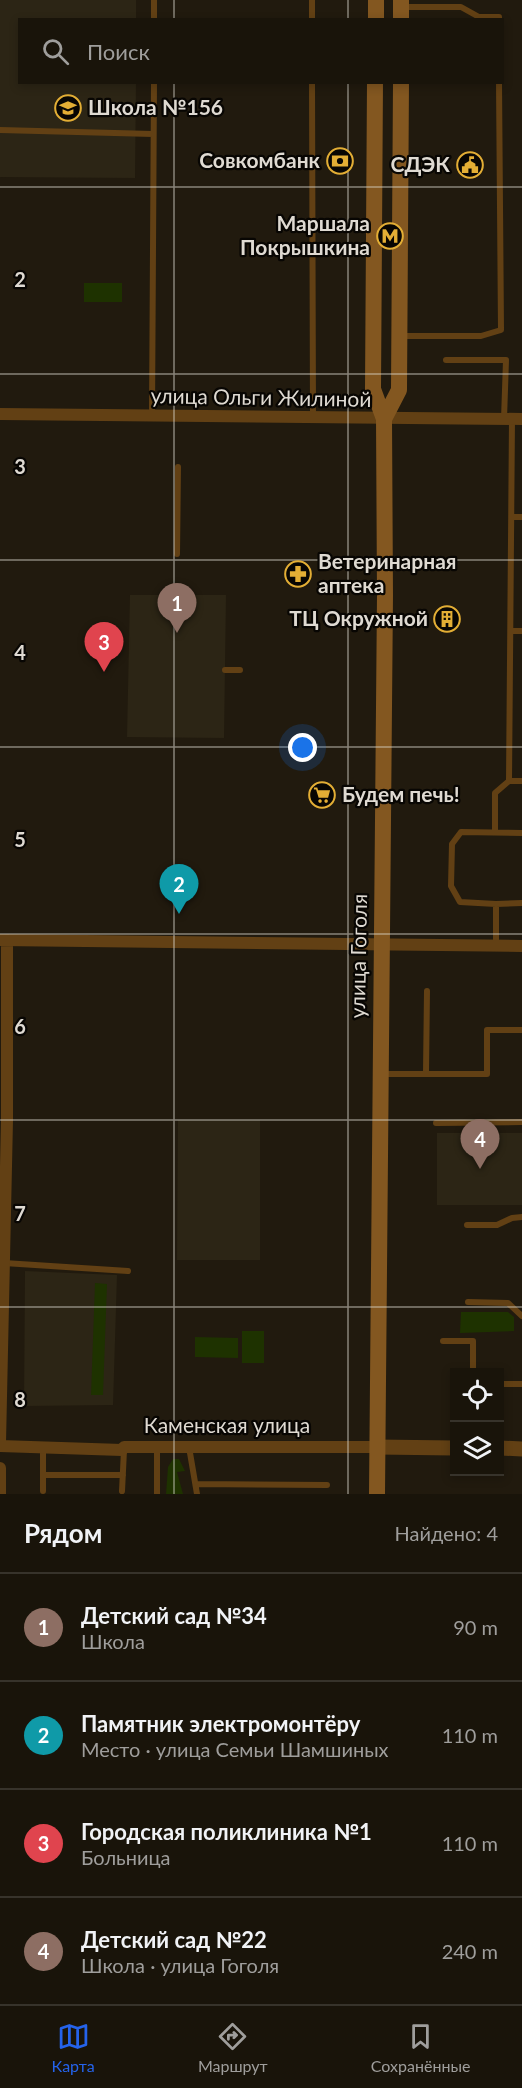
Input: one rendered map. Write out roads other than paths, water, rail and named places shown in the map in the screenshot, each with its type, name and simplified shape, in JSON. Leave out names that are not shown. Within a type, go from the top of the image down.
[{"type":"main road","points":[[376,0],[376,18]]},
{"type":"main road","name":"улица Гоголя","points":[[375,84],[373,389],[384,419],[385,607],[377,1494]]},
{"type":"main road","name":"улица Гоголя","points":[[384,419],[399,390],[401,84]]},
{"type":"street","name":"улица Ольги Жилиной","points":[[0,414],[513,419]]},
{"type":"street","points":[[0,1445],[1,1290],[4,1263],[7,1120],[3,940],[522,946]]},
{"type":"street","name":"Каменская улица","points":[[0,1445],[123,1450],[124,1447],[450,1448]]},
{"type":"street","points":[[504,1448],[522,1449]]},
{"type":"street","points":[[0,1468],[0,1494]]},
{"type":"lane","points":[[154,0],[154,18]]},
{"type":"lane","points":[[312,0],[312,18]]},
{"type":"lane","points":[[401,9],[461,7],[479,16],[499,18]]},
{"type":"lane","points":[[152,416],[155,274],[154,84]]},
{"type":"lane","points":[[312,84],[313,418]]},
{"type":"lane","points":[[401,336],[481,336],[501,330],[499,84]]},
{"type":"lane","points":[[0,130],[153,134]]},
{"type":"lane","points":[[446,360],[506,360],[513,419],[509,781]]},
{"type":"lane","points":[[177,554],[178,467]]},
{"type":"lane","points":[[512,517],[522,517]]},
{"type":"lane","points":[[511,631],[522,631]]},
{"type":"lane","points":[[225,670],[240,670]]},
{"type":"lane","points":[[495,832],[495,793],[509,781],[522,781]]},
{"type":"lane","points":[[522,833],[461,832],[452,844],[451,886],[460,902],[522,903]]},
{"type":"lane","points":[[496,904],[496,945]]},
{"type":"lane","points":[[426,1073],[427,991]]},
{"type":"lane","points":[[381,1074],[487,1074],[487,1030],[522,1030]]},
{"type":"lane","points":[[436,1123],[522,1122]]},
{"type":"lane","points":[[467,1225],[497,1225],[512,1218],[522,1217]]},
{"type":"lane","points":[[4,1263],[128,1271]]},
{"type":"lane","points":[[468,1302],[508,1303],[522,1316]]},
{"type":"lane","points":[[443,1341],[473,1341],[473,1368]]},
{"type":"lane","points":[[504,1384],[522,1384]]},
{"type":"lane","points":[[42,1491],[43,1447]]},
{"type":"lane","points":[[122,1491],[124,1447]]},
{"type":"lane","points":[[157,1447],[157,1494]]},
{"type":"lane","points":[[189,1447],[197,1494]]},
{"type":"lane","points":[[43,1475],[123,1475]]},
{"type":"lane","points":[[196,1484],[327,1485]]},
{"type":"place","name":"Школа №156","points":[[68,108]]},
{"type":"place","name":"Совкомбанк","points":[[340,161]]},
{"type":"place","name":"СДЭК","points":[[470,165]]},
{"type":"place","name":"Маршала Покрышкина","points":[[390,236]]},
{"type":"place","name":"Ветеринарная аптека","points":[[298,574]]},
{"type":"place","name":"ТЦ Окружной","points":[[447,619]]},
{"type":"place","name":"Детский сад №34","points":[[177,633]]},
{"type":"place","name":"Городская поликлиника №1","points":[[104,672]]},
{"type":"place","name":"Будем печь!","points":[[322,795]]},
{"type":"place","name":"Памятник электромонтёру","points":[[179,914]]},
{"type":"place","name":"Детский сад №22","points":[[480,1169]]}]
